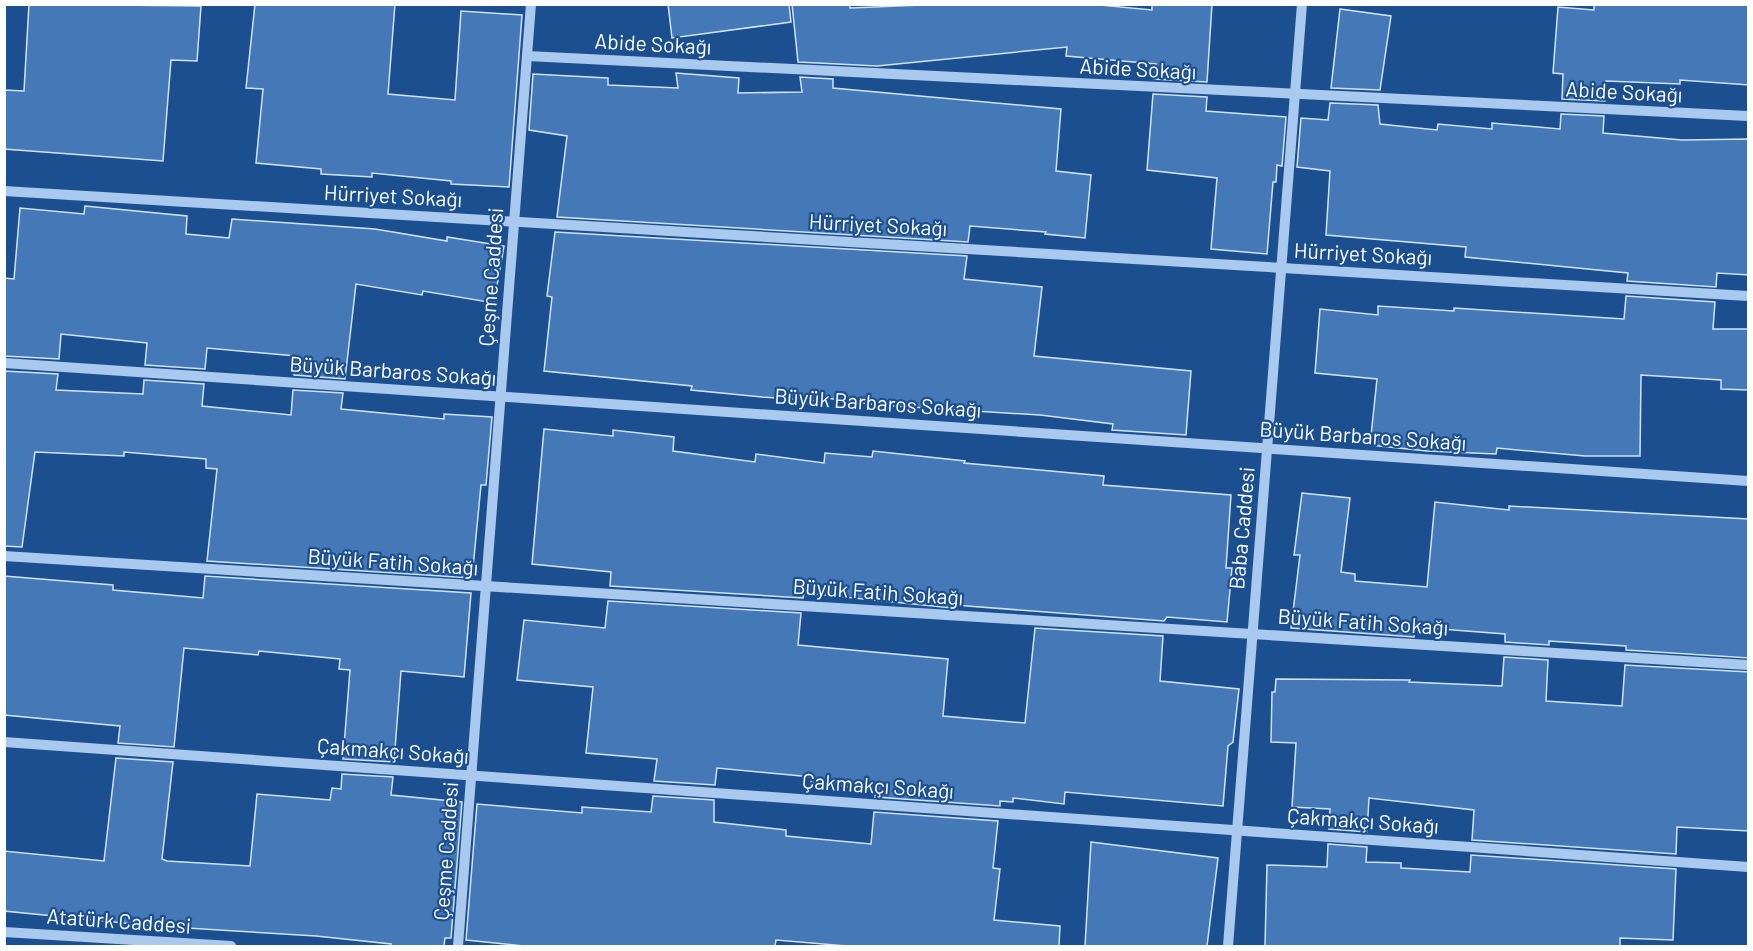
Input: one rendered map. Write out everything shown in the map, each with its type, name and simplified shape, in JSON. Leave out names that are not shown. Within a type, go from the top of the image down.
[{"type":"street","name":"Çeşme Caddesi","points":[[458,946],[531,4]]},
{"type":"street","name":"Baba Caddesi","points":[[1228,946],[1302,4]]},
{"type":"street","name":"Abide Sokağı","points":[[526,56],[1749,116]]},
{"type":"street","name":"Hürriyet Sokağı","points":[[4,191],[1749,296]]},
{"type":"street","name":"Büyük Barbaros Sokağı","points":[[4,363],[1749,481]]},
{"type":"street","name":"Büyük Fatih Sokağı","points":[[4,556],[1749,665]]},
{"type":"street","name":"Çakmakçı Sokağı","points":[[4,742],[1749,867]]},
{"type":"street","name":"Atatürk Caddesi","points":[[4,932],[231,946]]},
{"type":"building","points":[[29,4],[201,6],[197,61],[171,60],[163,161],[4,149],[4,90],[24,91]]},
{"type":"building","points":[[255,4],[395,4],[388,94],[455,100],[461,11],[522,15],[509,187],[451,184],[451,181],[372,173],[372,177],[321,174],[321,169],[256,163],[263,89],[246,88]]},
{"type":"building","points":[[668,4],[789,4],[791,22],[672,38]]},
{"type":"building","points":[[792,4],[850,4],[850,8],[947,4],[1089,4],[1152,10],[1152,4],[1212,4],[1207,82],[1154,79],[1156,64],[1066,56],[1067,47],[877,66],[798,62]]},
{"type":"building","points":[[1594,4],[1749,4],[1749,85],[1680,80],[1680,84],[1606,81],[1605,101],[1562,99],[1563,74],[1553,73],[1558,7],[1594,10]]},
{"type":"building","points":[[1340,9],[1391,16],[1380,90],[1331,88]]},
{"type":"building","points":[[676,73],[739,78],[738,93],[802,92],[800,77],[833,79],[833,88],[1061,109],[1056,171],[1091,175],[1085,238],[1045,234],[1046,232],[970,226],[968,242],[557,217],[567,136],[529,130],[533,74],[608,78],[608,85],[678,88]]},
{"type":"building","points":[[1153,94],[1207,97],[1206,111],[1286,117],[1282,166],[1277,165],[1276,182],[1273,182],[1267,254],[1211,249],[1217,178],[1147,170]]},
{"type":"building","points":[[1330,103],[1378,105],[1380,124],[1437,130],[1438,124],[1492,129],[1492,123],[1560,129],[1561,114],[1604,116],[1603,133],[1682,140],[1748,139],[1749,275],[1717,273],[1716,287],[1627,281],[1628,273],[1465,257],[1466,247],[1326,235],[1330,171],[1297,167],[1301,118],[1328,120]]},
{"type":"building","points":[[85,206],[187,216],[186,234],[229,238],[232,219],[375,229],[447,241],[447,237],[504,246],[494,303],[423,291],[422,295],[356,284],[345,379],[294,375],[296,356],[207,348],[205,369],[145,365],[147,343],[61,334],[59,359],[4,356],[4,278],[14,279],[20,208],[84,214]]},
{"type":"building","points":[[555,232],[967,256],[964,279],[1042,287],[1034,356],[1191,371],[1186,435],[1112,430],[1113,424],[1040,415],[877,405],[819,397],[819,401],[762,397],[691,390],[692,386],[544,371],[552,297],[547,296]]},
{"type":"building","points":[[1626,296],[1715,302],[1713,329],[1749,329],[1749,390],[1721,389],[1721,380],[1641,375],[1640,456],[1585,456],[1497,448],[1496,454],[1427,451],[1370,445],[1377,379],[1315,373],[1320,309],[1378,315],[1378,306],[1454,311],[1454,308],[1624,319]]},
{"type":"building","points":[[4,371],[58,374],[56,390],[143,394],[144,380],[204,384],[202,406],[291,415],[293,390],[343,393],[341,409],[444,419],[444,414],[492,417],[486,485],[481,485],[472,578],[207,561],[217,469],[206,468],[206,459],[124,452],[124,456],[35,452],[22,547],[4,546]]},
{"type":"building","points":[[544,429],[613,436],[613,430],[674,437],[673,451],[755,462],[756,454],[824,463],[825,453],[872,457],[873,451],[965,461],[964,463],[1104,476],[1103,485],[1231,495],[1226,568],[1232,568],[1227,622],[1167,617],[1164,621],[954,605],[953,608],[804,593],[803,598],[610,586],[611,572],[532,564]]},
{"type":"building","points":[[1302,493],[1350,498],[1341,572],[1355,574],[1355,581],[1427,587],[1435,502],[1509,510],[1509,506],[1749,519],[1749,658],[1626,650],[1626,646],[1549,641],[1549,645],[1505,642],[1505,634],[1415,627],[1414,637],[1291,628],[1300,555],[1294,555]]},
{"type":"building","points":[[4,576],[113,585],[113,590],[203,598],[205,576],[471,593],[464,677],[401,671],[394,762],[343,759],[350,670],[339,669],[340,659],[259,651],[258,655],[184,648],[174,747],[118,743],[120,726],[4,715]]},
{"type":"building","points":[[608,601],[801,613],[798,645],[948,659],[943,716],[1025,723],[1035,628],[1163,636],[1160,681],[1239,689],[1233,742],[1228,746],[1223,806],[1065,792],[1064,804],[1013,798],[1013,802],[1000,801],[1000,806],[875,797],[876,790],[811,783],[812,777],[717,768],[715,785],[654,781],[657,759],[586,753],[593,687],[517,680],[524,620],[605,628]]},
{"type":"building","points":[[1504,657],[1548,660],[1546,701],[1622,706],[1625,665],[1749,672],[1749,831],[1677,827],[1676,854],[1472,840],[1474,810],[1369,798],[1367,832],[1329,829],[1330,809],[1292,807],[1296,743],[1271,742],[1272,692],[1275,692],[1276,679],[1410,680],[1409,682],[1502,686]]},
{"type":"building","points":[[116,758],[173,762],[162,859],[167,861],[250,866],[257,794],[330,800],[332,788],[341,789],[342,774],[393,777],[391,795],[462,802],[451,938],[445,938],[444,946],[390,946],[391,944],[316,936],[154,926],[4,911],[4,851],[104,861]]},
{"type":"building","points":[[653,796],[714,800],[714,822],[786,830],[786,836],[871,844],[874,812],[998,821],[993,868],[1000,869],[994,920],[1060,926],[1059,946],[847,946],[776,940],[775,946],[524,946],[466,940],[477,804],[582,813],[582,807],[651,812]]},
{"type":"building","points":[[1091,842],[1218,858],[1207,946],[1085,946]]},
{"type":"building","points":[[1328,844],[1367,847],[1366,862],[1401,863],[1401,868],[1470,872],[1471,855],[1676,869],[1673,940],[1620,938],[1620,946],[1265,946],[1267,865],[1327,867]]}]
